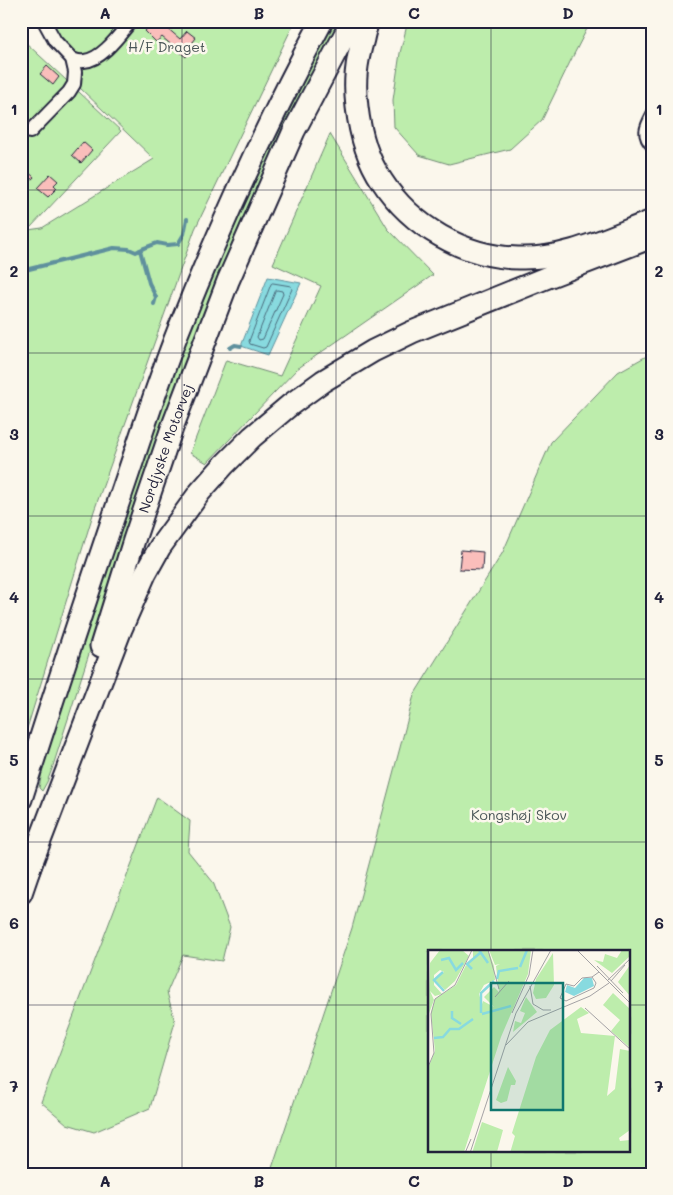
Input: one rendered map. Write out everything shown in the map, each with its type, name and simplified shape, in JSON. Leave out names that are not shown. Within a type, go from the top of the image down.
[{"type":"highway","points":[[178,331],[239,163],[307,21]]},
{"type":"highway","name":"Nordjyske Motorvej","points":[[21,800],[101,551],[178,331],[213,247],[274,113],[322,21]]},
{"type":"highway","name":"Nordjyske Motorvej","points":[[21,893],[134,540],[172,428],[228,281],[294,131],[352,21]]},
{"type":"highway","points":[[368,21],[357,60],[355,88],[363,141],[381,180],[394,198],[432,232],[459,246],[488,255],[537,258],[574,250],[652,221]]},
{"type":"highway","points":[[28,872],[121,629],[145,574],[160,547],[200,492],[252,437],[290,405],[323,381],[374,351],[421,328],[652,237]]},
{"type":"street","points":[[30,132],[69,92],[74,84],[75,72],[72,59],[55,41],[44,21]]},
{"type":"street","points":[[72,59],[83,62],[96,57],[132,21]]},
{"type":"lane","points":[[652,110],[643,129],[647,144],[652,149]]},
{"type":"green space","name":"H/F Draget","points":[[50,21],[295,21],[195,229],[94,511],[21,748],[21,229],[42,228],[154,159],[80,88],[72,55],[59,40]]},
{"type":"green space","points":[[332,21],[343,21],[94,638],[52,769],[42,791],[39,788],[43,767],[139,470],[182,349],[225,244],[272,140]]},
{"type":"green space","points":[[408,21],[591,21],[542,120],[510,149],[449,164],[419,155],[394,127],[393,100],[400,53]]},
{"type":"green space","points":[[25,42],[121,131],[30,228],[21,220],[21,46]]},
{"type":"green space","points":[[330,134],[388,229],[433,275],[297,369],[207,463],[190,453],[226,360],[280,376],[321,286],[273,264]]},
{"type":"green space","name":"Kongshøj Skov","points":[[652,353],[652,1174],[270,1174],[352,928],[414,695],[503,552],[551,442],[618,372]]},
{"type":"green space","points":[[157,797],[190,821],[188,851],[213,882],[230,927],[222,961],[183,955],[167,992],[175,1022],[150,1108],[94,1132],[67,1124],[41,1102]]},
{"type":"water","points":[[268,277],[301,283],[268,355],[241,346]]},
{"type":"building","points":[[154,21],[159,21],[180,39],[187,31],[196,38],[189,47],[192,49],[186,57],[162,37],[156,42],[145,31]]},
{"type":"building","points":[[47,66],[59,77],[53,85],[40,74]]},
{"type":"building","points":[[83,142],[92,150],[81,163],[72,155]]},
{"type":"building","points":[[21,166],[34,177],[21,191]]},
{"type":"building","points":[[50,174],[58,181],[54,185],[57,188],[48,197],[37,188]]},
{"type":"building","points":[[461,550],[483,552],[482,570],[459,569]]},
{"type":"waterway","points":[[21,271],[114,248],[129,249],[136,252],[157,243],[167,245],[178,244],[184,234],[187,219]]},
{"type":"waterway","points":[[140,250],[149,283],[156,297],[154,304]]},
{"type":"waterway","points":[[230,348],[235,345],[241,346]]}]
